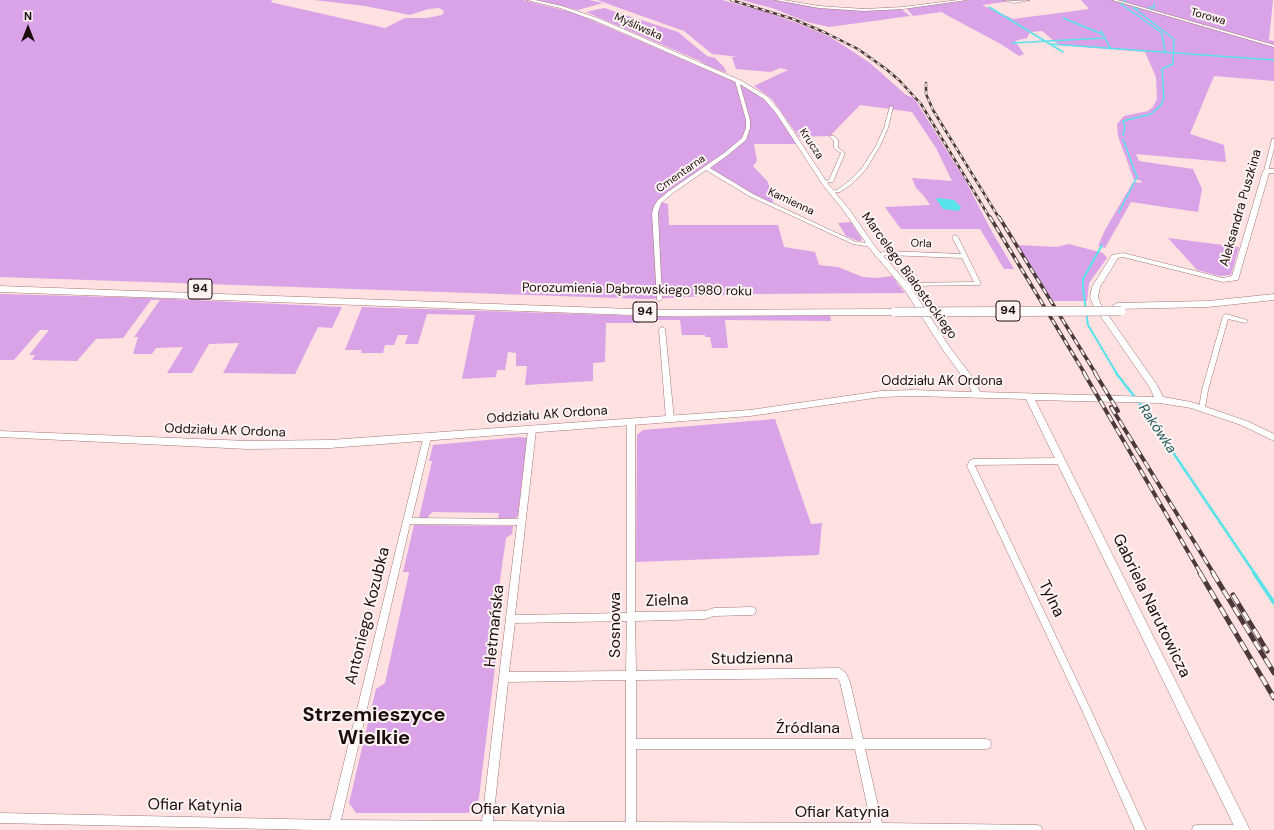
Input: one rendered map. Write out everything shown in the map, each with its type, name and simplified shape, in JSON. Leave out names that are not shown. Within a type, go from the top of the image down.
[{"type":"main road","name":"Porozumienia Dąbrowskiego 1980 roku","points":[[0,282],[651,305],[894,309]]},
{"type":"main road","name":"Porozumienia Dąbrowskiego 1980 roku","points":[[0,289],[651,312],[894,309],[1214,310],[1274,304]]},
{"type":"main road","name":"Porozumienia Dąbrowskiego 1980 roku","points":[[1119,309],[1208,304],[1274,297]]},
{"type":"street","name":"Myśliwska","points":[[529,0],[588,16],[736,81]]},
{"type":"street","points":[[777,0],[819,7],[864,10],[902,8],[965,0]]},
{"type":"street","points":[[1006,0],[1014,2],[1028,0]]},
{"type":"street","name":"Torowa","points":[[1114,0],[1274,46]]},
{"type":"street","name":"Cmentarna","points":[[659,299],[657,206],[660,201],[671,192],[734,149],[746,135],[748,128],[747,117],[736,81]]},
{"type":"street","name":"Krucza","points":[[736,81],[761,94],[769,101],[824,182],[831,181],[843,152],[836,148],[836,141],[832,137]]},
{"type":"street","points":[[832,192],[838,191],[851,182],[864,169],[878,146],[886,128],[891,107]]},
{"type":"street","name":"Aleksandra Puszkina","points":[[1160,400],[1151,382],[1097,305],[1094,297],[1096,287],[1115,257],[1123,255],[1223,280],[1235,278],[1270,171],[1274,140]]},
{"type":"street","name":"Kamienna","points":[[707,168],[751,195],[770,204],[855,243],[871,245]]},
{"type":"street","name":"Marcelego Białostockiego","points":[[824,182],[847,210],[877,255],[904,285],[950,354],[972,383],[977,394]]},
{"type":"street","points":[[904,285],[978,284],[955,237]]},
{"type":"street","name":"Orla","points":[[877,255],[888,253],[964,256]]},
{"type":"street","points":[[1202,408],[1205,390],[1226,316],[1245,321]]},
{"type":"street","points":[[662,329],[670,419]]},
{"type":"street","name":"Oddziału AK Ordona","points":[[0,434],[268,446],[330,444],[764,412],[888,394],[977,394],[1160,400],[1202,408],[1238,421],[1274,438]]},
{"type":"street","name":"Gabriela Narutowicza","points":[[1029,396],[1243,830]]},
{"type":"street","name":"Sosnowa","points":[[631,422],[631,827]]},
{"type":"street","name":"Hetmańska","points":[[487,826],[532,430]]},
{"type":"street","name":"Antoniego Kozubka","points":[[334,825],[426,437]]},
{"type":"street","name":"Tylna","points":[[1061,461],[973,462],[971,466],[1142,830]]},
{"type":"street","points":[[407,521],[522,522]]},
{"type":"street","name":"Zielna","points":[[511,619],[705,615],[714,612],[752,611]]},
{"type":"street","name":"Studzienna","points":[[504,677],[836,672],[842,676],[878,829]]},
{"type":"street","name":"Źródlana","points":[[631,744],[986,744]]},
{"type":"street","name":"Ofiar Katynia","points":[[0,818],[318,828],[334,825],[1037,830]]},
{"type":"street","points":[[1197,830],[1243,830]]},
{"type":"shaded area","points":[[0,0],[273,0],[270,2],[385,28],[405,18],[427,18],[442,15],[444,11],[439,8],[428,9],[410,15],[365,6],[314,0],[523,0],[575,13],[742,85],[759,94],[773,109],[797,144],[754,144],[757,161],[753,166],[768,182],[773,202],[770,203],[752,194],[704,167],[661,202],[668,204],[669,225],[778,225],[784,247],[815,252],[819,265],[838,267],[863,277],[877,278],[892,276],[905,293],[748,294],[648,299],[0,277]]},
{"type":"shaded area","points":[[536,0],[589,0],[603,3],[578,10]]},
{"type":"shaded area","points":[[597,0],[722,0],[763,11],[797,23],[830,37],[846,47],[870,63],[906,95],[914,98],[965,180],[991,230],[1014,269],[1004,269],[980,229],[901,229],[885,207],[930,205],[916,188],[912,178],[952,181],[936,148],[912,112],[860,105],[830,136],[799,137],[772,99],[754,86],[788,70],[780,68],[771,72],[736,69],[732,57],[739,57],[712,54],[684,31]]},
{"type":"shaded area","points":[[741,0],[773,0],[836,9],[901,9],[910,16],[829,27],[807,22],[772,8]]},
{"type":"shaded area","points":[[971,0],[1018,0],[982,5],[1013,19],[1089,9],[1081,0],[1111,0],[1140,7],[1274,47],[1274,81],[1214,76],[1190,134],[1224,145],[1226,162],[1136,154],[1139,161],[1193,169],[1202,189],[1198,212],[1131,202],[1105,248],[1098,246],[1105,230],[1133,182],[1142,183],[1140,180],[1134,180],[1118,136],[1117,124],[1124,116],[1148,111],[1153,107],[1157,99],[1156,77],[1145,52],[1059,45],[1042,31],[1030,32],[1027,38],[1015,41],[1024,54],[1019,56],[999,43],[941,12],[913,16],[907,9]]},
{"type":"shaded area","points":[[1117,0],[1273,0],[1269,40],[1274,41],[1274,45]]},
{"type":"shaded area","points":[[604,8],[678,32],[707,56],[715,58],[724,67],[727,73],[586,12]]},
{"type":"shaded area","points":[[851,222],[862,239],[861,241],[846,236],[838,223]]},
{"type":"shaded area","points":[[1168,238],[1239,247],[1231,275],[1220,276],[1197,270]]},
{"type":"shaded area","points":[[1069,244],[1103,253],[1107,258],[1089,283],[1087,301],[1053,301],[1018,245],[1057,247]]},
{"type":"shaded area","points":[[0,294],[151,298],[342,307],[332,328],[318,327],[295,374],[223,373],[239,343],[209,344],[192,373],[167,373],[183,347],[156,348],[152,354],[133,354],[138,337],[134,337],[160,300],[151,300],[123,338],[96,339],[77,361],[32,360],[35,355],[29,355],[49,330],[40,330],[14,360],[0,360]]},
{"type":"shaded area","points":[[362,307],[674,317],[830,315],[831,321],[725,320],[728,348],[712,348],[710,337],[705,337],[705,335],[682,335],[680,320],[641,320],[640,323],[606,323],[605,362],[593,363],[593,381],[525,385],[527,366],[516,366],[516,353],[508,352],[505,370],[497,370],[496,377],[462,379],[475,315],[427,314],[418,344],[405,344],[408,335],[398,335],[394,345],[385,345],[383,353],[361,353],[362,350],[345,350]]},
{"type":"shaded area","points":[[775,419],[811,524],[822,523],[819,555],[636,562],[637,435],[643,430]]},
{"type":"shaded area","points":[[520,437],[527,438],[518,515],[516,518],[498,519],[499,513],[433,512],[428,518],[419,518],[432,461],[429,461],[433,445]]},
{"type":"shaded area","points":[[414,525],[513,526],[512,534],[506,538],[501,573],[492,653],[496,659],[478,805],[468,813],[356,813],[349,803],[376,689],[385,683],[409,573],[403,572]]},
{"type":"water","points":[[936,199],[954,200],[961,207],[959,211],[943,209]]},
{"type":"waterway","name":"Rakówka","points":[[1123,3],[1121,4],[1162,33],[1165,52]]},
{"type":"waterway","name":"Rakówka","points":[[1148,8],[1154,8],[1154,4]]},
{"type":"waterway","points":[[989,7],[1045,41]]},
{"type":"waterway","name":"Rakówka","points":[[1141,8],[1134,8],[1174,39],[1173,53]]},
{"type":"waterway","points":[[1063,18],[1102,34]]},
{"type":"waterway","points":[[1101,31],[1111,48]]},
{"type":"waterway","points":[[1045,41],[1104,38]]},
{"type":"waterway","points":[[1012,43],[1045,41]]},
{"type":"waterway","points":[[1045,41],[1063,52]]},
{"type":"waterway","points":[[1050,44],[1111,48]]},
{"type":"waterway","points":[[1111,48],[1165,52]]},
{"type":"waterway","name":"Rakówka","points":[[1165,52],[1173,53]]},
{"type":"waterway","name":"Rakówka","points":[[1123,135],[1125,127],[1123,121],[1151,114],[1161,105],[1164,98],[1162,69],[1173,64],[1173,53]]},
{"type":"waterway","points":[[1173,53],[1274,60]]},
{"type":"waterway","name":"Rakówka","points":[[1119,212],[1137,177],[1123,139]]},
{"type":"waterway","name":"Rakówka","points":[[1102,245],[1083,279],[1083,288],[1088,325],[1117,374]]},
{"type":"waterway","name":"Rakówka","points":[[1116,373],[1141,405],[1255,574]]},
{"type":"waterway","name":"Rakówka","points":[[1254,573],[1274,603]]},
{"type":"railway","points":[[731,0],[793,19],[826,33],[858,49],[886,69],[899,80],[921,104],[990,218]]},
{"type":"railway","points":[[926,83],[926,94],[933,110],[999,218]]},
{"type":"railway","points":[[990,217],[1085,374]]},
{"type":"railway","points":[[999,217],[1096,374]]},
{"type":"railway","points":[[1084,373],[1201,574]]},
{"type":"railway","points":[[1095,373],[1118,411]]},
{"type":"railway","points":[[1111,407],[1214,574]]},
{"type":"railway","points":[[1200,573],[1274,698]]},
{"type":"railway","points":[[1213,573],[1274,673]]},
{"type":"railway","points":[[1233,595],[1267,651]]},
{"type":"district","name":"Strzemieszyce Wielkie","points":[[374,728]]}]
